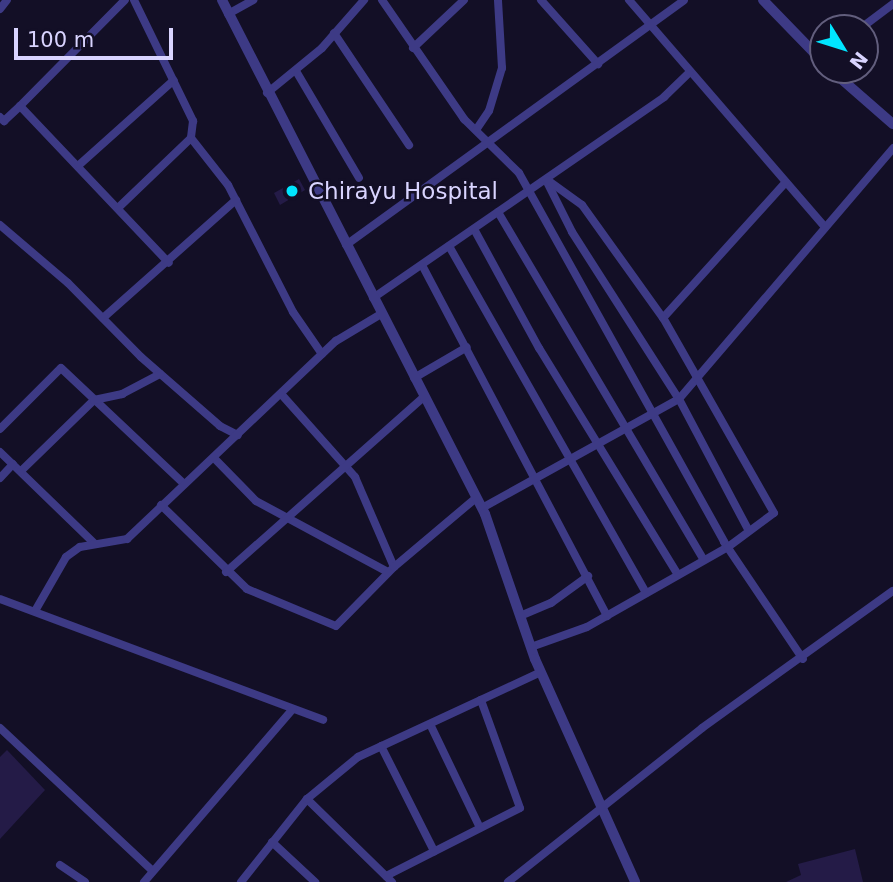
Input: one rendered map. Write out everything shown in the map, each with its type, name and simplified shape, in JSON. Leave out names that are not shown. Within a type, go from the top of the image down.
[{"type":"street","points":[[0,9],[7,0]]},
{"type":"street","points":[[0,117],[4,121],[125,0]]},
{"type":"street","points":[[118,208],[191,138],[194,121],[134,0]]},
{"type":"street","points":[[222,0],[267,93],[482,508],[541,673],[632,881]]},
{"type":"street","points":[[228,14],[253,0]]},
{"type":"street","points":[[267,93],[296,71],[364,0]]},
{"type":"street","points":[[382,0],[413,48],[476,130],[520,173],[526,193],[728,547],[803,659]]},
{"type":"street","points":[[413,48],[464,0]]},
{"type":"street","points":[[476,130],[489,111],[502,68],[498,0]]},
{"type":"street","points":[[541,0],[597,64]]},
{"type":"street","points":[[629,0],[689,73],[825,227]]},
{"type":"street","points":[[346,245],[487,140],[651,27],[684,0]]},
{"type":"street","points":[[763,0],[809,48]]},
{"type":"street","points":[[334,33],[409,145]]},
{"type":"street","points":[[296,71],[359,178]]},
{"type":"street","points":[[373,298],[664,97],[689,73]]},
{"type":"street","points":[[79,166],[174,80]]},
{"type":"street","points":[[847,84],[893,124]]},
{"type":"street","points":[[20,106],[169,263]]},
{"type":"street","points":[[191,138],[236,200],[293,313],[322,354]]},
{"type":"street","points":[[482,508],[679,399],[893,148]]},
{"type":"street","points":[[531,646],[607,616],[728,547],[774,513],[699,375],[663,318],[582,205],[546,179]]},
{"type":"street","points":[[546,179],[572,232],[679,399],[749,531]]},
{"type":"street","points":[[663,318],[786,182]]},
{"type":"street","points":[[103,318],[169,263],[236,200]]},
{"type":"street","points":[[498,212],[704,560]]},
{"type":"street","points":[[0,225],[103,318],[160,374],[238,435]]},
{"type":"street","points":[[474,229],[597,444],[678,575]]},
{"type":"street","points":[[449,246],[646,593]]},
{"type":"street","points":[[422,265],[538,477],[607,616]]},
{"type":"street","points":[[35,611],[66,557],[94,543],[119,544],[282,395],[322,354],[381,314]]},
{"type":"street","points":[[414,378],[467,347]]},
{"type":"street","points":[[0,429],[61,368],[184,484]]},
{"type":"street","points":[[21,471],[94,401],[122,394],[160,374]]},
{"type":"street","points":[[282,395],[345,465],[391,569]]},
{"type":"street","points":[[226,572],[424,397]]},
{"type":"street","points":[[0,452],[94,543]]},
{"type":"street","points":[[214,458],[256,501],[391,569]]},
{"type":"street","points":[[0,478],[13,464]]},
{"type":"street","points":[[161,505],[226,572],[247,589],[336,625],[391,569],[476,498]]},
{"type":"street","points":[[520,615],[551,603],[588,576]]},
{"type":"street","points":[[508,882],[702,728],[803,659],[893,591]]},
{"type":"street","points":[[0,599],[323,720]]},
{"type":"street","points":[[241,882],[307,799],[336,773],[382,746],[541,673]]},
{"type":"street","points":[[307,799],[389,879],[434,851],[520,808],[481,700]]},
{"type":"street","points":[[144,882],[293,709]]},
{"type":"street","points":[[430,724],[480,828]]},
{"type":"street","points":[[0,728],[153,871]]},
{"type":"street","points":[[0,743],[8,734]]},
{"type":"street","points":[[382,746],[434,851]]},
{"type":"street","points":[[272,842],[315,882]]},
{"type":"street","points":[[60,864],[85,882]]},
{"type":"building","points":[[299,179],[305,190],[280,205],[274,193]]},
{"type":"building","points":[[7,750],[45,790],[0,839],[0,757]]},
{"type":"building","points":[[855,849],[863,882],[786,882],[801,875],[798,864]]},
{"type":"place","name":"Chirayu Hospital","points":[[292,191]]}]
